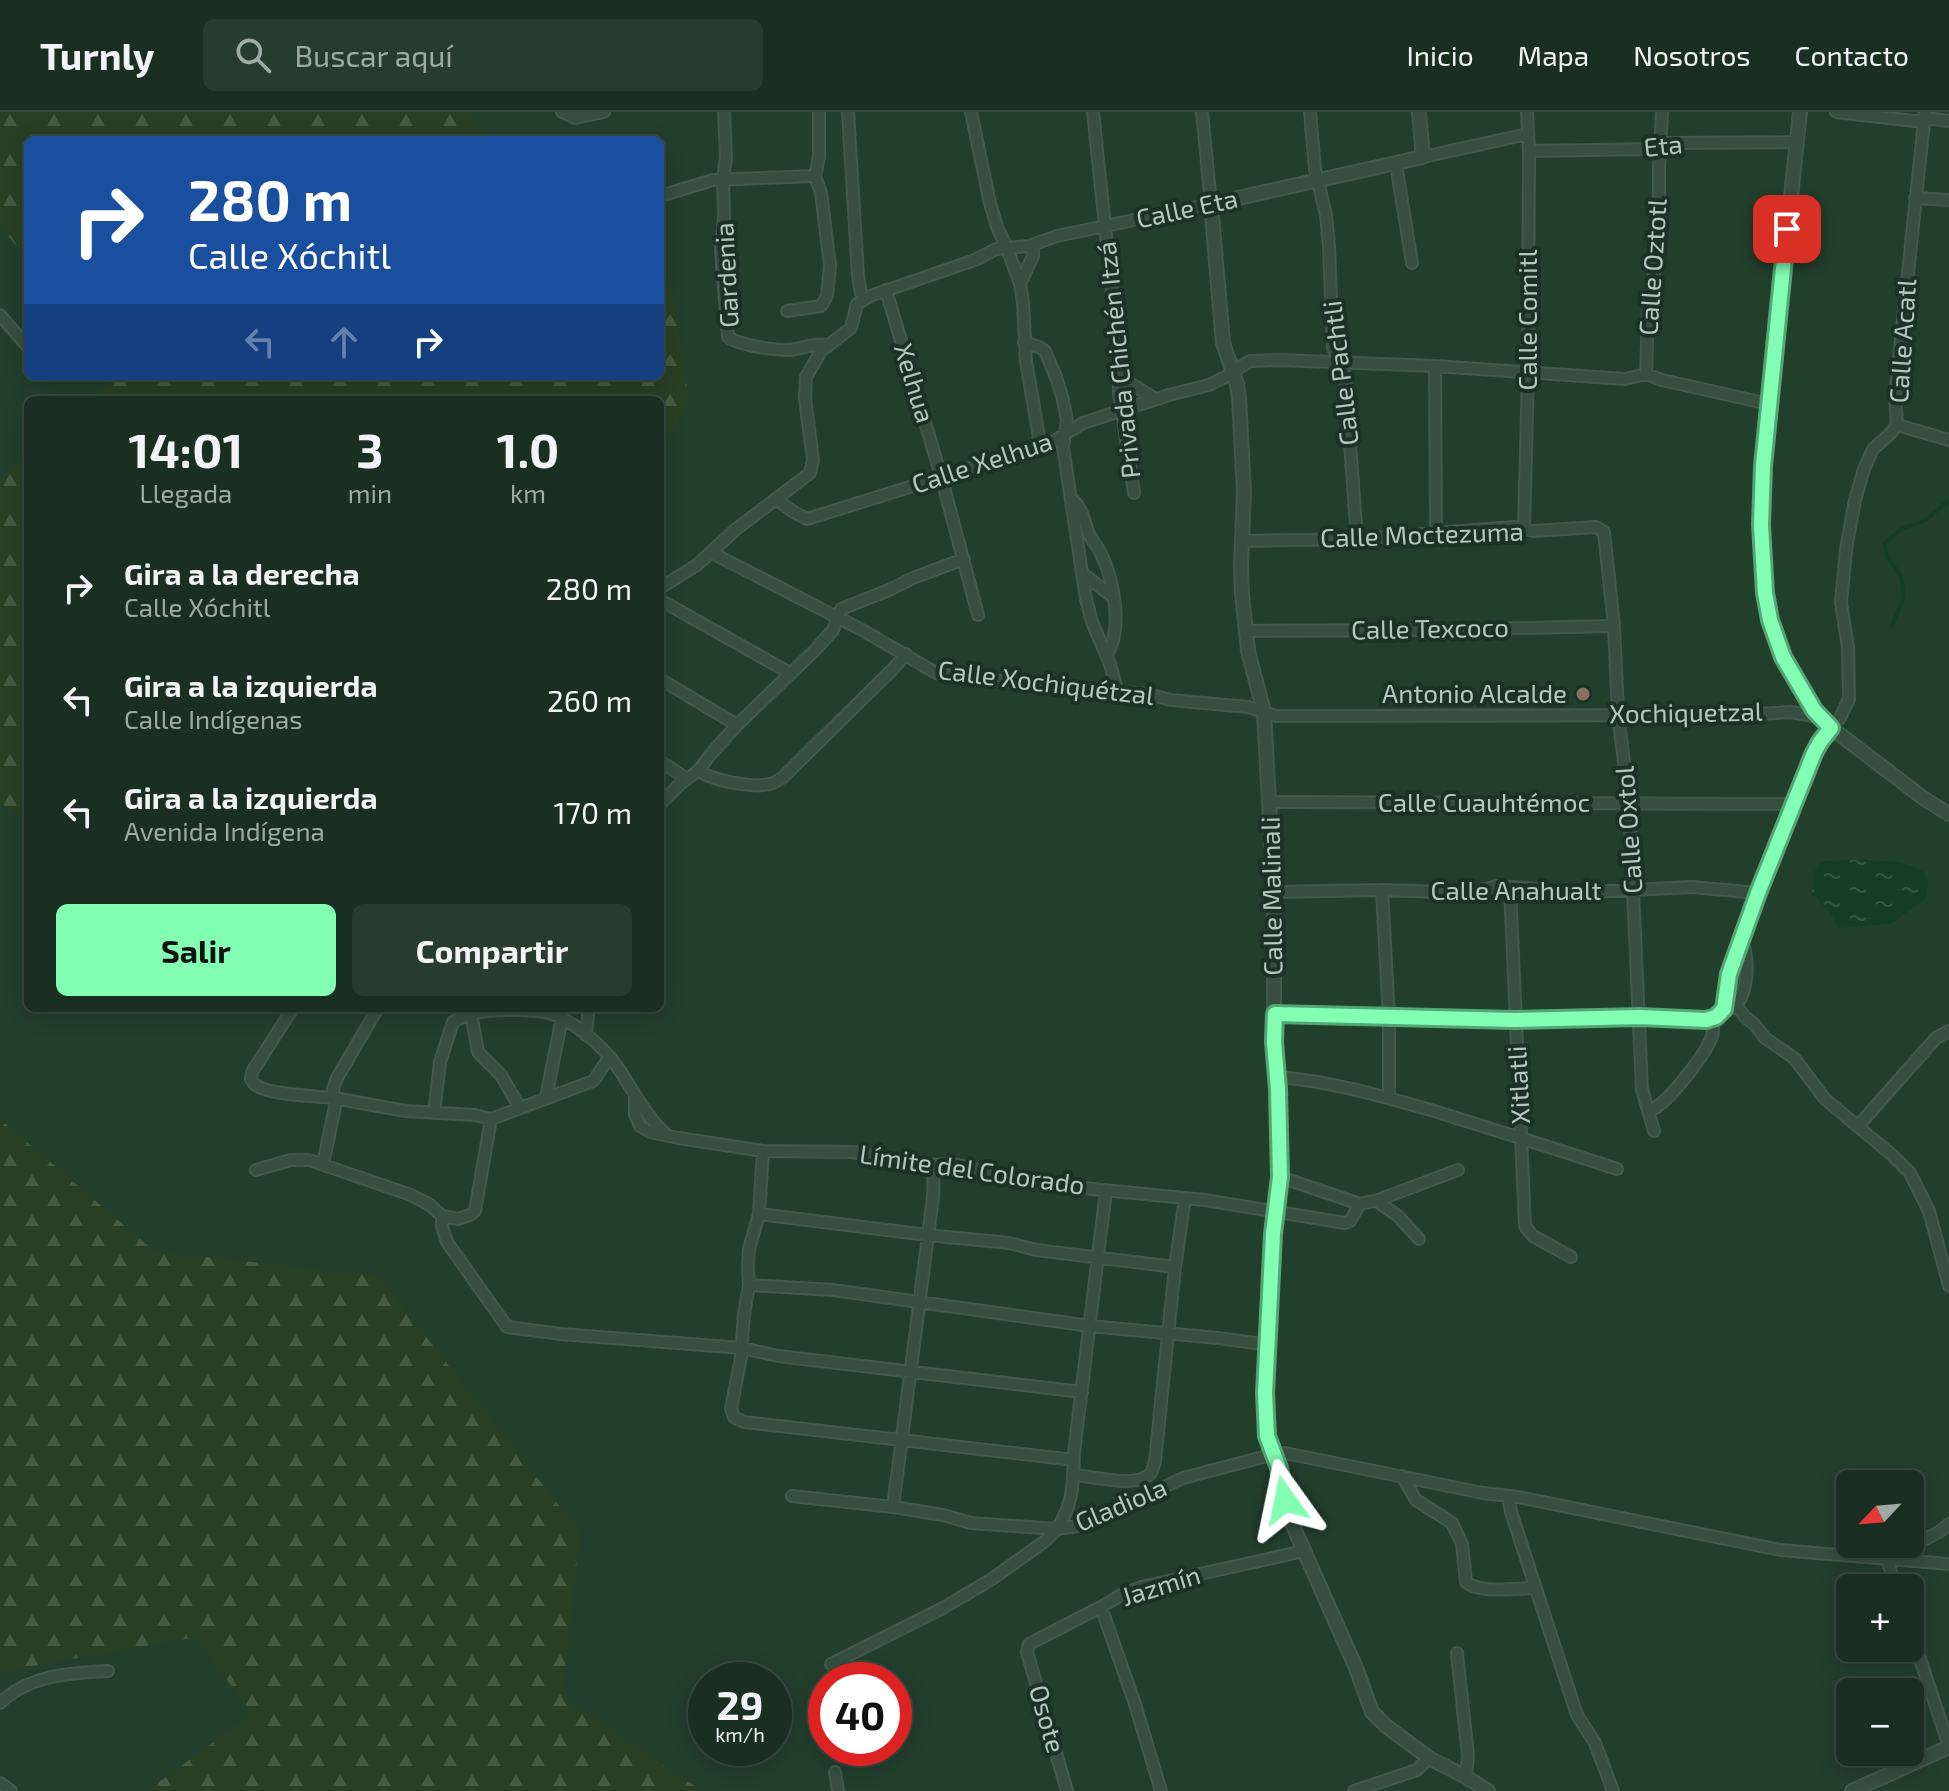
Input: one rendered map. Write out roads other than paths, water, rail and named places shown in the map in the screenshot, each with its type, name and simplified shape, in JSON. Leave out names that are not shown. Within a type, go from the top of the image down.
[{"type":"street","points":[[562,112],[575,118],[604,112]]},
{"type":"street","name":"Gardenia","points":[[724,112],[726,158],[721,250],[728,337],[750,345],[789,350],[817,343],[827,345]]},
{"type":"street","points":[[787,311],[821,306],[827,296],[830,254],[821,193],[815,176],[819,157],[819,112]]},
{"type":"street","points":[[848,112],[858,276],[864,298]]},
{"type":"street","points":[[971,112],[990,203],[1020,284],[1024,342],[1039,437],[1032,449]]},
{"type":"street","name":"Privada Chichén Itzá","points":[[1093,112],[1119,392],[1134,493]]},
{"type":"street","name":"Calle Malinali","points":[[1202,112],[1223,343],[1239,398],[1244,492],[1241,580],[1245,631],[1264,712],[1270,802],[1280,1177],[1275,1212],[1265,1393],[1268,1441],[1279,1468],[1290,1519],[1356,1668],[1372,1712],[1429,1758],[1488,1791]]},
{"type":"street","name":"Calle Pachtli","points":[[1310,112],[1315,169],[1326,215],[1333,348],[1345,375],[1357,539]]},
{"type":"street","points":[[1419,112],[1423,157]]},
{"type":"street","name":"Calle Comitl","points":[[1524,529],[1528,373],[1527,112]]},
{"type":"street","name":"Calle Oztotl","points":[[1646,374],[1648,315],[1659,243],[1662,112]]},
{"type":"street","points":[[1800,112],[1761,498],[1765,593],[1770,620],[1783,657],[1819,717],[1926,800],[1949,814]]},
{"type":"street","points":[[1836,112],[1914,121],[1924,116],[1949,121]]},
{"type":"street","name":"Calle Acatl","points":[[1831,728],[1849,699],[1848,648],[1841,603],[1855,500],[1868,459],[1879,442],[1897,425],[1895,396],[1924,116]]},
{"type":"street","name":"Calle Eta","points":[[776,499],[812,469],[805,385],[809,370],[827,345],[851,328],[855,307],[864,298],[975,260],[996,249],[1021,248],[1057,236],[1318,182],[1528,134]]},
{"type":"street","name":"Eta","points":[[1529,151],[1651,149],[1670,143],[1796,142]]},
{"type":"street","points":[[1396,164],[1412,263]]},
{"type":"street","points":[[664,195],[723,179],[815,176]]},
{"type":"street","points":[[1915,198],[1949,200]]},
{"type":"street","points":[[1020,284],[1033,256],[1033,245]]},
{"type":"street","name":"Xelhua","points":[[886,290],[978,615]]},
{"type":"street","points":[[0,315],[24,342]]},
{"type":"street","points":[[1024,342],[1045,351],[1066,414],[1063,447],[1088,610],[1107,654],[1117,690]]},
{"type":"street","points":[[1233,372],[1252,361],[1435,366],[1625,379],[1646,374],[1769,404]]},
{"type":"street","points":[[1435,366],[1436,534]]},
{"type":"street","name":"Calle Xelhua","points":[[776,499],[807,519],[1051,443],[1083,423],[1209,385],[1233,372]]},
{"type":"street","points":[[1119,376],[1155,399]]},
{"type":"street","points":[[1897,425],[1949,440]]},
{"type":"street","points":[[664,586],[685,574],[776,499]]},
{"type":"street","points":[[1071,499],[1078,505],[1109,574],[1116,620],[1107,654]]},
{"type":"street","name":"Calle Moctezuma","points":[[1241,541],[1357,539],[1514,527],[1533,531],[1602,529]]},
{"type":"street","name":"Calle Oxtol","points":[[1602,529],[1614,626],[1618,714],[1629,803],[1642,1089],[1654,1131]]},
{"type":"street","name":"Calle Xochiquétzal","points":[[712,553],[906,654],[936,673],[1117,690],[1171,700],[1248,707],[1264,712]]},
{"type":"street","points":[[664,800],[699,770],[737,725],[833,630],[839,612],[845,607],[964,559]]},
{"type":"street","points":[[1082,573],[1113,597]]},
{"type":"street","points":[[664,602],[790,673]]},
{"type":"street","name":"Calle Texcoco","points":[[1245,631],[1614,626]]},
{"type":"street","points":[[699,770],[714,779],[754,785],[782,778],[906,654]]},
{"type":"street","points":[[665,682],[737,725]]},
{"type":"street","name":"Xochiquetzal","points":[[1264,712],[1276,716],[1741,715],[1791,712],[1819,717]]},
{"type":"street","points":[[1724,1009],[1729,974],[1758,893],[1814,753],[1831,728]]},
{"type":"street","points":[[664,764],[687,779]]},
{"type":"street","name":"Calle Cuauhtémoc","points":[[1270,802],[1794,804]]},
{"type":"street","name":"Calle Anahualt","points":[[1274,892],[1382,890],[1469,893],[1497,886],[1569,893],[1692,887],[1758,893]]},
{"type":"street","name":"Xitlatli","points":[[1510,887],[1525,1226],[1533,1236],[1571,1257]]},
{"type":"street","points":[[1382,890],[1389,1018],[1389,1098]]},
{"type":"street","points":[[1275,1014],[1515,1020],[1712,1019],[1724,1009],[1737,1006],[1741,999],[1747,956],[1742,942]]},
{"type":"street","points":[[1737,1006],[1765,1038],[1794,1058],[1825,1099],[1906,1168],[1929,1211],[1949,1286]]},
{"type":"street","points":[[290,1012],[252,1072],[251,1079],[255,1085],[264,1089],[405,1111],[475,1115],[491,1119],[593,1081],[605,1061],[611,1058],[562,1018],[540,1012]]},
{"type":"street","points":[[323,1164],[335,1107],[333,1089],[376,1012]]},
{"type":"street","points":[[434,1113],[440,1062],[453,1022],[469,1012]]},
{"type":"street","points":[[472,1012],[478,1052],[496,1068],[520,1108]]},
{"type":"street","points":[[586,1035],[588,1012]]},
{"type":"street","points":[[546,1097],[562,1018]]},
{"type":"street","points":[[1649,1111],[1659,1107],[1695,1064],[1713,1033],[1712,1019]]},
{"type":"street","points":[[1858,1126],[1932,1043],[1949,1031]]},
{"type":"street","name":"Límite del Colorado","points":[[611,1058],[635,1097],[635,1115],[640,1126],[650,1132],[763,1151],[852,1152],[934,1165],[954,1164],[1037,1182],[1185,1198],[1347,1223],[1360,1204]]},
{"type":"street","points":[[1277,1077],[1326,1083],[1389,1098],[1617,1169]]},
{"type":"street","points":[[256,1170],[300,1159],[323,1164],[411,1195],[442,1216],[458,1219],[475,1211],[491,1119]]},
{"type":"street","points":[[763,1151],[759,1214],[749,1249],[749,1285],[742,1348],[731,1409],[736,1419],[1074,1460]]},
{"type":"street","points":[[893,1507],[933,1197],[934,1165]]},
{"type":"street","points":[[1280,1177],[1360,1204],[1458,1170]]},
{"type":"street","points":[[792,1496],[893,1507],[971,1523],[1057,1529],[1071,1499],[1106,1190]]},
{"type":"street","points":[[1074,1475],[1126,1481],[1150,1474],[1155,1461],[1185,1198]]},
{"type":"street","points":[[1378,1200],[1419,1239]]},
{"type":"street","points":[[759,1214],[1009,1243],[1036,1250],[1175,1267]]},
{"type":"street","points":[[442,1216],[443,1235],[447,1242],[507,1327],[742,1348],[778,1356],[1082,1392]]},
{"type":"street","points":[[749,1285],[833,1290],[1090,1326],[1269,1345]]},
{"type":"street","name":"Gladiola","points":[[835,1662],[943,1608],[992,1579],[1057,1529],[1078,1526],[1183,1478],[1274,1455],[1292,1454],[1780,1550],[1949,1564]]},
{"type":"street","points":[[1150,1474],[1160,1489]]},
{"type":"street","points":[[1402,1476],[1416,1500],[1452,1523],[1462,1544],[1466,1582],[1471,1587],[1536,1588]]},
{"type":"street","points":[[1508,1496],[1577,1715],[1595,1743],[1613,1791]]},
{"type":"street","points":[[1892,1574],[1887,1559],[1949,1524]]},
{"type":"street","name":"Jazmín","points":[[1028,1646],[1141,1587],[1304,1551]]},
{"type":"street","points":[[1101,1607],[1161,1791]]},
{"type":"street","name":"Osote","points":[[1028,1646],[1027,1652],[1067,1791]]},
{"type":"street","points":[[1457,1653],[1468,1755],[1466,1777]]},
{"type":"street","points":[[1852,1791],[1949,1746],[1921,1662]]},
{"type":"street","points":[[0,1703],[13,1691],[36,1680],[108,1671]]},
{"type":"street","points":[[1354,1791],[1417,1770],[1429,1758]]},
{"type":"street","points":[[835,1772],[838,1791]]},
{"type":"street","points":[[0,1783],[11,1791]]},
{"type":"water","points":[[1822,861],[1880,861],[1911,866],[1922,871],[1927,878],[1926,898],[1891,924],[1839,928],[1812,893],[1814,872]]},
{"type":"waterway","points":[[1892,626],[1904,596],[1901,576],[1888,558],[1885,543],[1902,529],[1926,520],[1949,500]]},
{"type":"place","name":"Antonio Alcalde","points":[[1583,694]]}]
